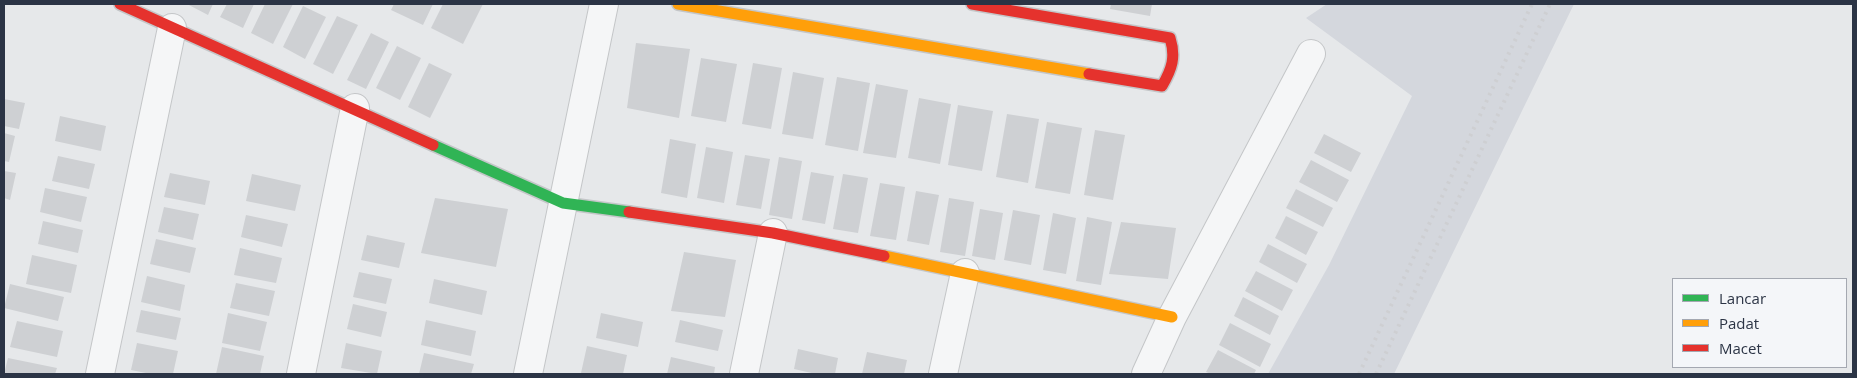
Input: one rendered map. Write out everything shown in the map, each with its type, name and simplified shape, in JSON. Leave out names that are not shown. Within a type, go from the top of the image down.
[{"type":"street","points":[[120,4],[563,203],[773,233],[1172,318]]},
{"type":"street","points":[[528,374],[604,4]]},
{"type":"street","points":[[678,4],[1162,86],[1175,62],[1170,38],[972,4]]},
{"type":"street","points":[[100,374],[172,28]]},
{"type":"street","points":[[1146,374],[1172,318],[1311,54]]},
{"type":"street","points":[[301,374],[355,108]]},
{"type":"street","points":[[744,374],[773,233]]},
{"type":"street","points":[[943,374],[965,273]]},
{"type":"shaded area","points":[[1327,4],[1574,4],[1394,374],[1268,374],[1329,265],[1412,96],[1306,18]]},
{"type":"building","points":[[187,4],[213,4],[208,15]]},
{"type":"building","points":[[227,4],[254,4],[243,28],[220,17]]},
{"type":"building","points":[[265,4],[293,4],[273,44],[251,33]]},
{"type":"building","points":[[394,4],[433,4],[423,25],[391,10]]},
{"type":"building","points":[[443,4],[483,4],[463,44],[431,28]]},
{"type":"building","points":[[1111,4],[1152,4],[1150,16],[1110,9]]},
{"type":"building","points":[[303,6],[326,17],[305,59],[283,47]]},
{"type":"building","points":[[337,16],[358,25],[333,74],[313,64]]},
{"type":"building","points":[[371,33],[389,42],[366,89],[347,80]]},
{"type":"building","points":[[636,43],[690,49],[679,118],[627,108]]},
{"type":"building","points":[[397,46],[421,58],[400,100],[376,88]]},
{"type":"building","points":[[701,58],[737,64],[726,122],[691,116]]},
{"type":"building","points":[[429,63],[452,74],[430,118],[408,107]]},
{"type":"building","points":[[753,63],[782,68],[771,129],[742,124]]},
{"type":"building","points":[[793,72],[824,78],[813,139],[782,134]]},
{"type":"building","points":[[837,77],[870,83],[858,151],[825,145]]},
{"type":"building","points":[[876,84],[908,90],[896,158],[863,153]]},
{"type":"building","points":[[919,98],[951,104],[940,164],[908,158]]},
{"type":"building","points":[[4,99],[25,103],[19,129],[4,126]]},
{"type":"building","points":[[958,105],[993,111],[982,171],[948,165]]},
{"type":"building","points":[[1007,114],[1039,119],[1028,183],[996,177]]},
{"type":"building","points":[[60,116],[106,126],[101,151],[55,141]]},
{"type":"building","points":[[1047,122],[1082,128],[1070,194],[1035,188]]},
{"type":"building","points":[[1095,130],[1125,135],[1113,200],[1084,195]]},
{"type":"building","points":[[4,133],[15,136],[9,162],[4,161]]},
{"type":"building","points":[[1324,134],[1361,153],[1351,172],[1314,153]]},
{"type":"building","points":[[670,139],[696,144],[687,198],[661,193]]},
{"type":"building","points":[[706,147],[733,152],[724,203],[697,198]]},
{"type":"building","points":[[745,155],[770,159],[761,209],[736,205]]},
{"type":"building","points":[[58,156],[95,164],[89,189],[52,181]]},
{"type":"building","points":[[779,157],[802,161],[792,219],[769,215]]},
{"type":"building","points":[[1311,160],[1349,180],[1337,202],[1299,182]]},
{"type":"building","points":[[4,171],[16,173],[10,200],[4,198]]},
{"type":"building","points":[[811,172],[834,176],[825,224],[802,220]]},
{"type":"building","points":[[170,173],[210,181],[205,205],[164,197]]},
{"type":"building","points":[[252,174],[301,185],[295,211],[246,201]]},
{"type":"building","points":[[843,174],[868,178],[858,233],[833,229]]},
{"type":"building","points":[[880,183],[905,187],[896,240],[870,236]]},
{"type":"building","points":[[45,188],[87,197],[81,222],[40,212]]},
{"type":"building","points":[[1296,189],[1333,208],[1323,227],[1286,208]]},
{"type":"building","points":[[916,191],[939,195],[929,245],[907,241]]},
{"type":"building","points":[[435,198],[508,209],[496,267],[421,253]]},
{"type":"building","points":[[949,198],[974,202],[965,256],[940,252]]},
{"type":"building","points":[[164,207],[199,214],[193,240],[158,232]]},
{"type":"building","points":[[980,209],[1003,213],[995,260],[972,256]]},
{"type":"building","points":[[1013,210],[1040,215],[1031,265],[1004,260]]},
{"type":"building","points":[[1053,213],[1076,218],[1066,274],[1043,270]]},
{"type":"building","points":[[246,215],[288,224],[282,247],[241,237]]},
{"type":"building","points":[[1286,216],[1318,232],[1306,255],[1275,238]]},
{"type":"building","points":[[1087,217],[1112,222],[1101,285],[1076,281]]},
{"type":"building","points":[[43,221],[83,230],[78,253],[38,244]]},
{"type":"building","points":[[1121,222],[1176,228],[1168,279],[1109,274]]},
{"type":"building","points":[[367,235],[405,243],[399,268],[361,260]]},
{"type":"building","points":[[156,239],[196,248],[190,273],[150,264]]},
{"type":"building","points":[[1268,244],[1307,264],[1297,283],[1259,262]]},
{"type":"building","points":[[240,248],[282,258],[276,283],[234,275]]},
{"type":"building","points":[[684,252],[736,260],[725,317],[671,311]]},
{"type":"building","points":[[32,255],[77,265],[71,293],[26,284]]},
{"type":"building","points":[[1256,271],[1293,290],[1282,311],[1245,291]]},
{"type":"building","points":[[359,272],[392,279],[386,304],[353,297]]},
{"type":"building","points":[[147,276],[185,285],[180,311],[141,302]]},
{"type":"building","points":[[434,279],[487,291],[482,315],[429,303]]},
{"type":"building","points":[[236,283],[275,291],[269,316],[230,308]]},
{"type":"building","points":[[10,284],[64,297],[58,321],[4,308]]},
{"type":"building","points":[[1243,297],[1279,316],[1270,335],[1234,316]]},
{"type":"building","points":[[353,304],[387,312],[381,337],[347,329]]},
{"type":"building","points":[[141,310],[181,318],[176,340],[136,332]]},
{"type":"building","points":[[228,313],[267,322],[260,351],[222,343]]},
{"type":"building","points":[[601,313],[643,322],[638,347],[596,338]]},
{"type":"building","points":[[426,320],[476,331],[471,356],[421,345]]},
{"type":"building","points":[[680,320],[723,330],[718,351],[675,342]]},
{"type":"building","points":[[17,321],[63,331],[57,357],[10,347]]},
{"type":"building","points":[[1230,323],[1271,344],[1260,367],[1219,345]]},
{"type":"building","points":[[137,343],[178,351],[173,374],[151,374],[131,370]]},
{"type":"building","points":[[346,343],[382,351],[377,374],[341,368]]},
{"type":"building","points":[[587,346],[627,355],[623,374],[581,373]]},
{"type":"building","points":[[222,347],[264,356],[260,374],[216,374]]},
{"type":"building","points":[[798,349],[838,358],[835,374],[816,374],[794,369]]},
{"type":"building","points":[[1218,350],[1256,370],[1254,374],[1211,374],[1206,372]]},
{"type":"building","points":[[867,352],[907,360],[904,374],[862,374]]},
{"type":"building","points":[[424,353],[474,364],[471,374],[419,374]]},
{"type":"building","points":[[671,357],[715,367],[714,374],[667,374]]},
{"type":"building","points":[[8,358],[57,368],[55,374],[4,374]]},
{"type":"railway","points":[[1359,374],[1532,4]]},
{"type":"railway","points":[[1376,374],[1550,4]]},
{"type":"traffic: fast","points":[[433,145],[563,203],[629,212]]},
{"type":"traffic: slow","points":[[678,4],[1089,74]]},
{"type":"traffic: slow","points":[[884,256],[1172,317]]},
{"type":"traffic: jam","points":[[120,4],[433,145]]},
{"type":"traffic: jam","points":[[972,4],[1170,38],[1173,57],[1162,86],[1089,74]]},
{"type":"traffic: jam","points":[[629,212],[773,233],[884,256]]}]
